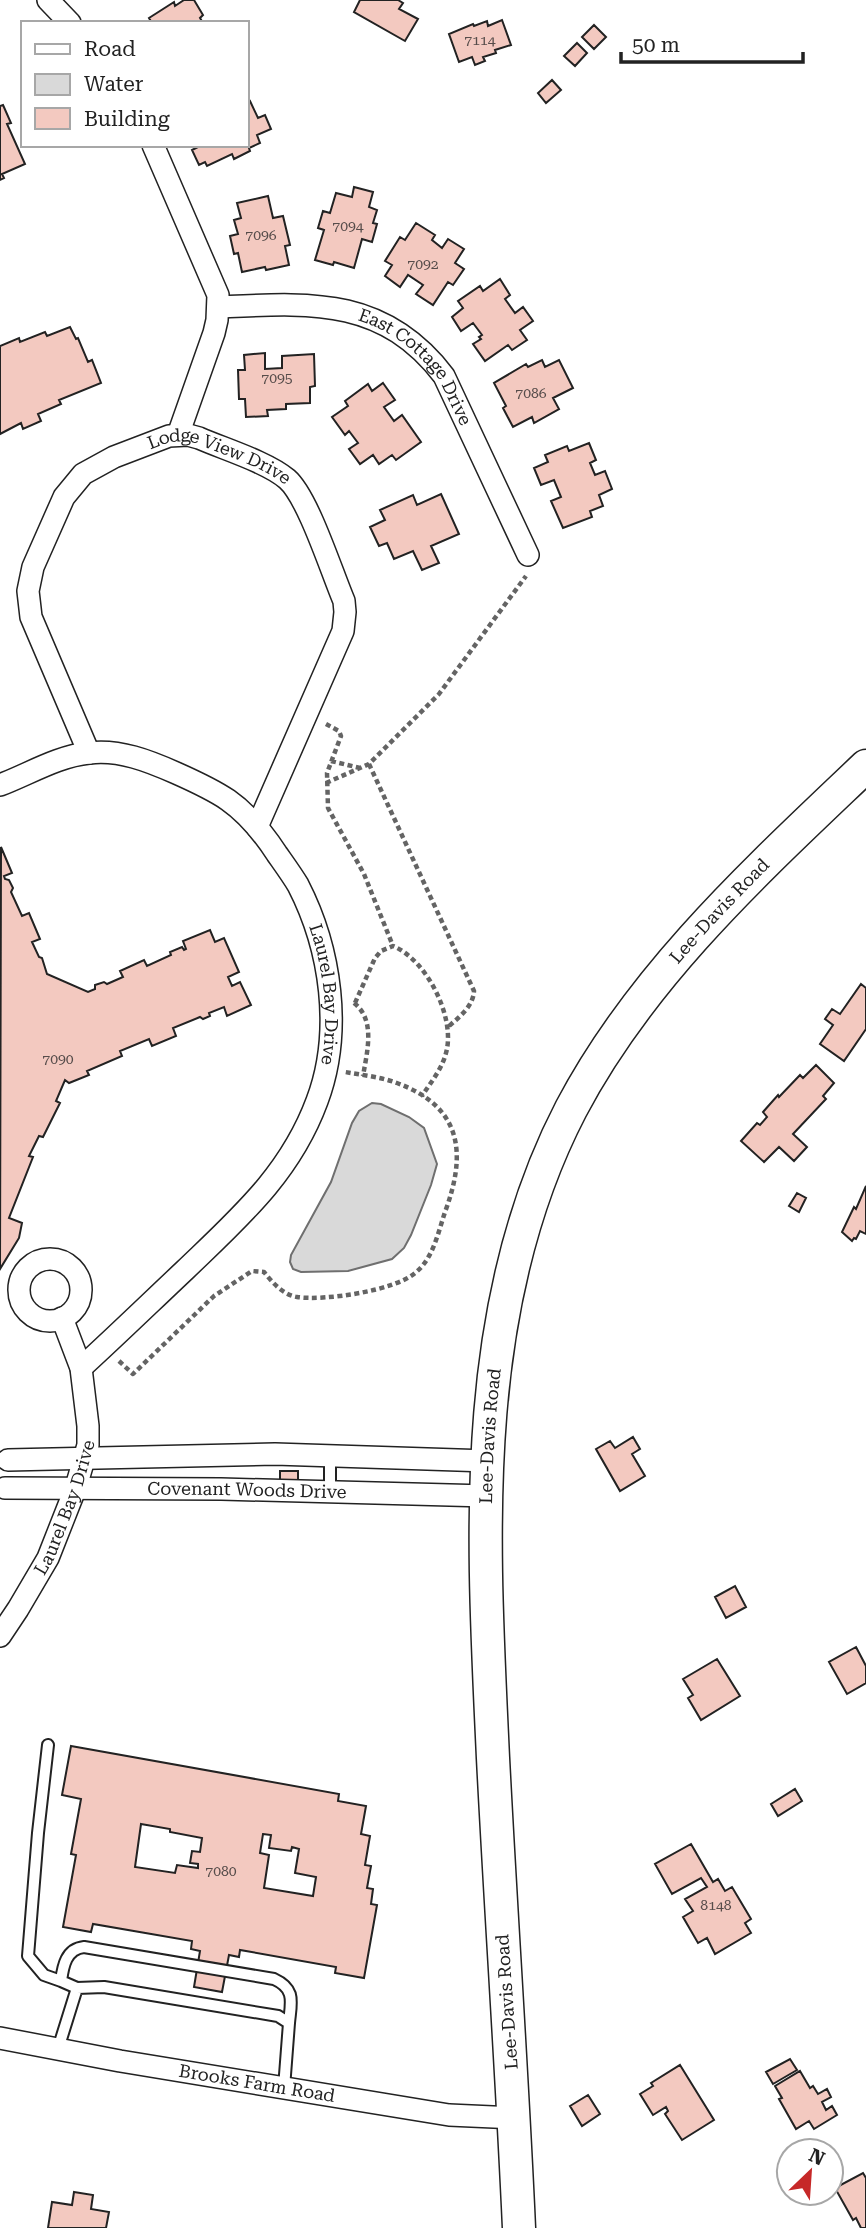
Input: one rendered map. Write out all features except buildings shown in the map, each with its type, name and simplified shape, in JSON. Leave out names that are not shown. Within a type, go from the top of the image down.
[{"type":"main road","name":"Lee-Davis Road","points":[[519,2228],[486,1608],[488,1461],[495,1363],[505,1297],[522,1231],[546,1164],[571,1111],[630,1014],[694,937],[768,859],[866,766]]},
{"type":"street","points":[[48,0],[68,21]]},
{"type":"street","points":[[154,147],[218,295],[214,333],[178,435]]},
{"type":"street","name":"East Cottage Drive","points":[[218,307],[310,306],[346,310],[369,317],[413,342],[444,376],[528,555]]},
{"type":"street","name":"Lodge View Drive","points":[[89,753],[31,617],[28,603],[29,579],[64,497],[75,481],[95,466],[169,436],[199,438],[271,469],[289,481],[302,500],[344,601],[343,631],[257,827]]},
{"type":"street","name":"Laurel Bay Drive","points":[[0,785],[60,760],[89,753],[120,753],[159,765],[229,800],[257,827],[297,884],[316,926],[327,967],[331,1006],[326,1068],[318,1100],[289,1159],[272,1182],[229,1228],[80,1368]]},
{"type":"street","name":"Laurel Bay Drive","points":[[0,1636],[48,1559],[85,1460],[88,1426],[80,1368],[62,1318]]},
{"type":"street","name":"Covenant Woods Drive","points":[[487,1496],[76,1487],[3,1492],[9,1474],[4,1452],[85,1460],[275,1454],[488,1461]]},
{"type":"street","name":"Brooks Farm Road","points":[[0,2039],[449,2115],[514,2118]]},
{"type":"lane","points":[[330,1456],[330,1492]]},
{"type":"lane","points":[[48,1745],[28,1956],[44,1975],[77,1988],[104,1987],[278,2016],[289,2023]]},
{"type":"lane","points":[[61,1981],[64,1963],[69,1955],[76,1948],[84,1947],[274,1979],[288,1988],[291,1995],[284,2088]]},
{"type":"lane","points":[[58,2049],[77,1988]]},
{"type":"path","points":[[326,783],[369,764],[439,694],[525,579],[530,568],[528,555]]},
{"type":"path","points":[[306,715],[339,731],[339,743],[326,783],[330,816],[364,874],[393,946],[411,956],[422,968],[435,991],[448,1027],[447,1052],[437,1074],[422,1096]]},
{"type":"path","points":[[331,761],[360,768]]},
{"type":"path","points":[[369,764],[474,991],[474,1000],[470,1006],[448,1027]]},
{"type":"path","points":[[355,1003],[375,958],[381,951],[393,946]]},
{"type":"path","points":[[331,1006],[343,999],[360,1008],[369,1033],[363,1076]]},
{"type":"path","points":[[109,1342],[118,1359],[133,1374],[214,1296],[251,1271],[264,1272],[274,1285],[296,1297],[346,1296],[395,1284],[413,1275],[424,1264],[452,1195],[456,1144],[452,1126],[443,1112],[422,1096],[396,1082],[326,1068]]},
{"type":"water","points":[[372,1103],[381,1104],[409,1117],[424,1128],[437,1164],[411,1235],[404,1248],[392,1259],[348,1271],[301,1272],[293,1269],[291,1255],[331,1182],[352,1123],[359,1111]]}]
